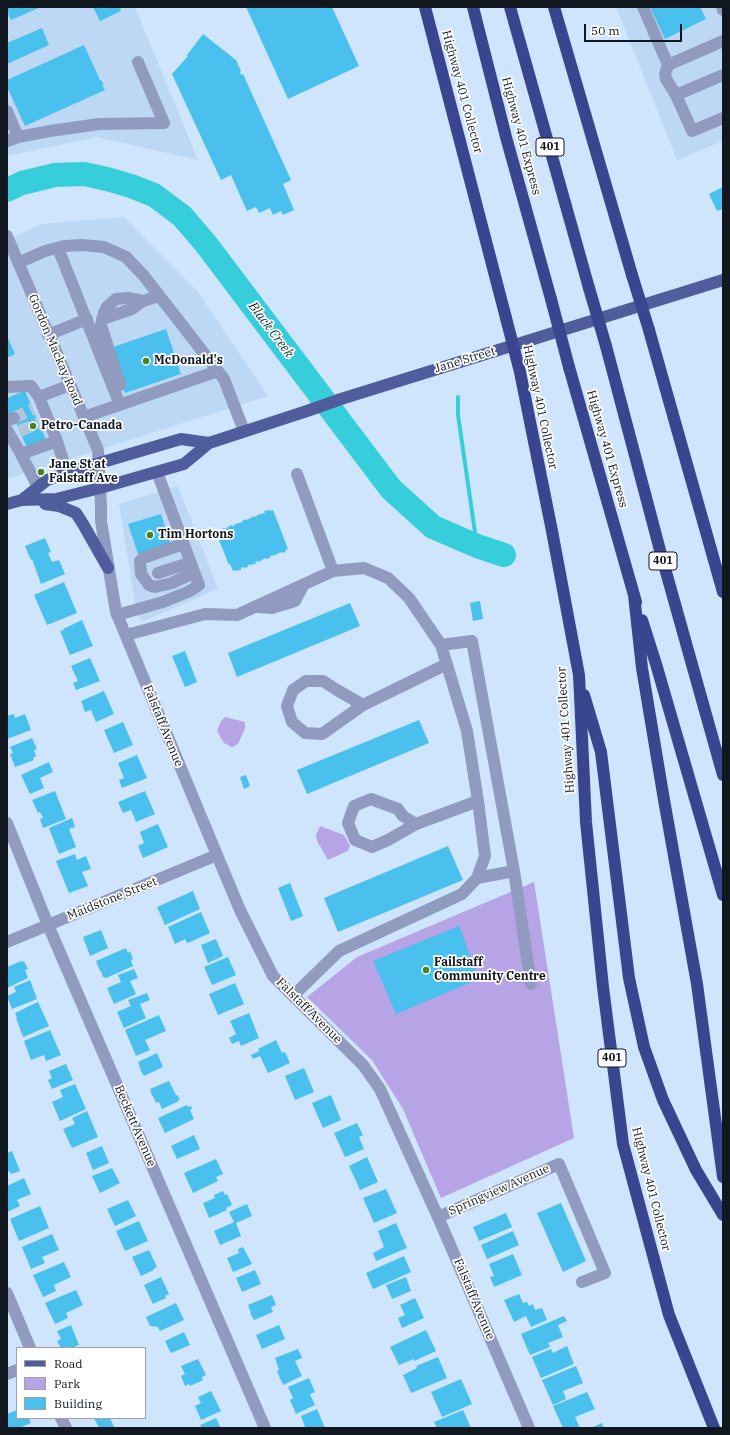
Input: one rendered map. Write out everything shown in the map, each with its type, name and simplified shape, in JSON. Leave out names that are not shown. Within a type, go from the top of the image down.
[{"type":"highway","name":"Highway 401 Collector","points":[[425,7],[520,372],[579,675],[586,822],[602,987],[623,1144],[669,1315],[714,1428]]},
{"type":"highway","name":"Highway 401 Express","points":[[473,7],[506,137],[569,367],[634,595],[656,664],[723,895]]},
{"type":"highway","name":"Highway 401 Express","points":[[510,7],[606,346],[659,546],[723,775]]},
{"type":"highway","points":[[554,7],[649,330],[723,592]]},
{"type":"highway","points":[[634,595],[646,692],[664,800],[698,984],[723,1177]]},
{"type":"highway","points":[[579,675],[601,752],[629,978],[644,1047],[663,1100],[696,1170],[723,1215]]},
{"type":"main road","name":"Jane Street","points":[[7,504],[22,500],[56,499],[184,464],[209,443],[341,399],[723,280]]},
{"type":"main road","name":"Jane Street","points":[[22,500],[47,480],[66,473],[181,439],[209,443]]},
{"type":"main road","points":[[22,500],[59,506],[76,513],[108,568]]},
{"type":"street","points":[[643,7],[668,65],[665,74],[666,79],[692,130],[723,118]]},
{"type":"street","points":[[668,65],[723,41]]},
{"type":"street","points":[[7,111],[12,139],[50,131],[99,124],[164,124],[138,62]]},
{"type":"street","points":[[676,96],[723,75]]},
{"type":"street","name":"Gordon Mackay Road","points":[[7,236],[98,450],[100,488]]},
{"type":"street","points":[[18,263],[45,251],[82,245],[104,247],[126,257],[144,276],[218,371],[224,380],[244,432]]},
{"type":"street","points":[[58,248],[123,404]]},
{"type":"street","points":[[123,404],[101,325],[102,319],[107,307],[116,299],[128,298],[143,301],[159,296]]},
{"type":"street","points":[[48,335],[87,319]]},
{"type":"street","points":[[84,417],[218,371]]},
{"type":"street","points":[[38,404],[70,385]]},
{"type":"street","points":[[7,387],[31,386],[43,421],[57,440],[66,473]]},
{"type":"street","points":[[12,432],[21,454],[38,487]]},
{"type":"street","points":[[21,454],[57,440]]},
{"type":"street","points":[[118,616],[163,602],[190,591],[198,585],[157,472]]},
{"type":"street","points":[[297,474],[333,571]]},
{"type":"street","name":"Falstaff Avenue","points":[[100,488],[101,521],[108,568],[118,616],[216,855],[246,922],[273,976],[363,1065],[380,1089],[438,1217],[529,1428]]},
{"type":"street","points":[[182,544],[143,558],[140,561],[141,574],[149,585],[155,587],[172,583],[191,568]]},
{"type":"street","points":[[158,573],[191,568]]},
{"type":"street","points":[[126,636],[205,614],[237,615],[333,571],[364,568],[388,578],[409,598],[441,645],[467,731],[485,856],[478,878],[462,894],[339,951],[293,996]]},
{"type":"street","points":[[441,645],[472,640],[514,871],[531,984]]},
{"type":"street","points":[[363,705],[323,681],[306,681],[293,690],[287,706],[292,722],[304,733],[322,734],[363,705],[447,664]]},
{"type":"street","points":[[416,824],[403,816],[398,809],[371,799],[354,806],[348,823],[355,840],[372,847],[388,840],[416,824],[478,801]]},
{"type":"street","name":"Beckett Avenue","points":[[7,823],[48,925],[265,1428]]},
{"type":"street","name":"Maidstone Street","points":[[7,942],[216,855]]},
{"type":"street","points":[[478,878],[514,871]]},
{"type":"street","name":"Springview Avenue","points":[[438,1217],[559,1164],[605,1273],[582,1282]]},
{"type":"street","points":[[7,1293],[30,1347]]},
{"type":"street","points":[[62,1419],[66,1428]]},
{"type":"shaded area","points":[[7,7],[135,7],[198,160],[97,137],[7,156]]},
{"type":"shaded area","points":[[616,7],[723,7],[723,141],[677,160]]},
{"type":"shaded area","points":[[124,217],[198,292],[268,396],[7,479],[7,240],[42,224]]},
{"type":"shaded area","points":[[178,486],[218,589],[141,622],[135,603],[119,504]]},
{"type":"green space","points":[[225,717],[245,722],[245,728],[238,744],[232,747],[224,743],[217,731],[221,721]]},
{"type":"green space","points":[[320,826],[344,835],[350,846],[348,851],[328,860],[317,841],[316,835]]},
{"type":"green space","points":[[534,882],[574,1138],[441,1198],[403,1109],[372,1060],[307,997],[357,957]]},
{"type":"building","points":[[7,7],[41,7],[11,20],[7,12]]},
{"type":"building","points":[[93,7],[120,7],[121,11],[100,21]]},
{"type":"building","points":[[246,7],[332,7],[359,66],[288,99]]},
{"type":"building","points":[[650,7],[700,7],[706,19],[665,39]]},
{"type":"building","points":[[42,28],[49,45],[7,64],[7,43]]},
{"type":"building","points":[[203,34],[236,60],[241,71],[241,75],[243,74],[291,180],[283,184],[294,210],[283,215],[281,211],[273,215],[270,208],[259,213],[256,207],[247,211],[231,175],[221,180],[172,74],[188,56],[187,55]]},
{"type":"building","points":[[84,45],[100,80],[104,85],[102,85],[105,90],[25,126],[7,87],[7,80]]},
{"type":"building","points":[[723,187],[723,209],[717,211],[709,194]]},
{"type":"building","name":"McDonald's","points":[[166,329],[181,374],[125,393],[110,348]]},
{"type":"building","points":[[7,336],[15,354],[7,358]]},
{"type":"building","points":[[25,391],[46,440],[27,448],[13,415],[7,417],[7,398]]},
{"type":"building","points":[[273,510],[288,549],[285,550],[286,552],[281,552],[270,556],[270,558],[265,558],[259,562],[255,562],[256,564],[243,567],[241,570],[233,571],[230,564],[229,565],[217,532],[224,528],[225,529],[243,522],[242,521],[246,519],[247,520],[265,513],[264,511]]},
{"type":"building","name":"Tim Hortons","points":[[161,514],[171,545],[139,557],[128,524]]},
{"type":"building","points":[[45,538],[51,552],[48,553],[52,562],[59,560],[65,574],[41,584],[32,559],[31,560],[25,546]]},
{"type":"building","points":[[64,582],[77,613],[47,625],[34,595]]},
{"type":"building","points":[[480,601],[483,619],[473,621],[470,603]]},
{"type":"building","points":[[350,603],[360,626],[237,677],[228,653]]},
{"type":"building","points":[[82,620],[93,646],[70,655],[60,631]]},
{"type":"building","points":[[185,651],[197,682],[185,687],[172,656]]},
{"type":"building","points":[[90,658],[100,681],[76,690],[73,683],[78,681],[71,666]]},
{"type":"building","points":[[104,691],[114,714],[96,722],[91,710],[85,712],[81,701]]},
{"type":"building","points":[[14,714],[15,718],[25,714],[31,730],[7,739],[7,716]]},
{"type":"building","points":[[419,720],[429,743],[307,794],[297,770]]},
{"type":"building","points":[[123,722],[133,745],[114,753],[104,730]]},
{"type":"building","points":[[32,738],[37,749],[34,750],[36,756],[33,758],[34,760],[15,767],[10,754],[13,753],[10,747]]},
{"type":"building","points":[[137,755],[147,778],[122,788],[119,780],[124,778],[118,763]]},
{"type":"building","points":[[49,762],[53,772],[40,778],[44,788],[30,794],[21,775]]},
{"type":"building","points":[[246,775],[250,786],[244,789],[240,777]]},
{"type":"building","points":[[55,791],[66,819],[43,828],[40,819],[43,818],[40,812],[38,813],[32,800]]},
{"type":"building","points":[[145,791],[155,814],[136,822],[131,810],[123,813],[118,802]]},
{"type":"building","points":[[72,818],[75,827],[69,829],[76,847],[59,854],[49,828]]},
{"type":"building","points":[[158,824],[168,847],[143,858],[138,846],[144,843],[140,832]]},
{"type":"building","points":[[448,846],[463,880],[338,932],[324,898]]},
{"type":"building","points":[[75,854],[77,860],[86,856],[91,869],[82,872],[88,886],[69,893],[56,861]]},
{"type":"building","points":[[290,883],[303,916],[291,921],[278,888]]},
{"type":"building","points":[[193,891],[200,909],[165,925],[157,907]]},
{"type":"building","points":[[201,912],[210,933],[187,943],[185,939],[175,944],[168,927]]},
{"type":"building","name":"Failstaff Community Centre","points":[[459,926],[479,979],[396,1014],[373,961]]},
{"type":"building","points":[[101,930],[108,948],[90,956],[83,937]]},
{"type":"building","points":[[216,939],[223,956],[208,963],[201,945]]},
{"type":"building","points":[[126,948],[128,953],[130,951],[133,959],[131,960],[133,966],[106,978],[103,977],[96,961]]},
{"type":"building","points":[[228,957],[236,975],[212,985],[204,967]]},
{"type":"building","points":[[24,961],[28,969],[25,970],[28,978],[7,988],[7,967]]},
{"type":"building","points":[[134,969],[138,978],[130,981],[136,994],[114,1004],[107,988],[121,982],[118,975]]},
{"type":"building","points":[[30,980],[37,999],[12,1009],[7,996],[16,992],[14,987]]},
{"type":"building","points":[[235,983],[244,1004],[218,1015],[209,994]]},
{"type":"building","points":[[147,993],[150,1000],[140,1004],[146,1018],[124,1028],[117,1012],[131,1006],[128,1000]]},
{"type":"building","points":[[38,1002],[49,1026],[23,1037],[15,1013]]},
{"type":"building","points":[[249,1013],[259,1038],[241,1046],[239,1041],[232,1044],[229,1038],[236,1034],[230,1021]]},
{"type":"building","points":[[159,1015],[166,1031],[145,1040],[150,1050],[136,1056],[125,1030]]},
{"type":"building","points":[[50,1030],[61,1055],[46,1061],[44,1055],[31,1060],[24,1041]]},
{"type":"building","points":[[276,1040],[282,1053],[285,1052],[290,1063],[268,1073],[260,1056],[253,1059],[251,1055],[259,1051],[258,1049]]},
{"type":"building","points":[[157,1053],[163,1067],[144,1076],[140,1070],[138,1062]]},
{"type":"building","points":[[66,1064],[73,1080],[52,1089],[48,1080],[52,1078],[49,1071]]},
{"type":"building","points":[[304,1068],[314,1092],[295,1100],[285,1076]]},
{"type":"building","points":[[169,1081],[176,1095],[180,1099],[178,1100],[179,1101],[162,1109],[159,1102],[156,1103],[150,1089]]},
{"type":"building","points":[[75,1084],[86,1109],[60,1121],[52,1102],[63,1097],[60,1090]]},
{"type":"building","points":[[331,1095],[341,1120],[323,1128],[312,1103]]},
{"type":"building","points":[[187,1105],[188,1107],[191,1106],[192,1109],[190,1110],[194,1119],[165,1133],[158,1118]]},
{"type":"building","points":[[87,1111],[98,1137],[72,1148],[63,1129],[75,1124],[72,1118]]},
{"type":"building","points":[[357,1123],[363,1135],[359,1137],[364,1149],[345,1157],[334,1133]]},
{"type":"building","points":[[194,1135],[200,1149],[177,1159],[171,1146]]},
{"type":"building","points":[[102,1146],[109,1163],[93,1170],[86,1153]]},
{"type":"building","points":[[12,1151],[20,1171],[11,1174],[9,1171],[7,1172],[7,1153]]},
{"type":"building","points":[[367,1157],[378,1182],[360,1190],[349,1166]]},
{"type":"building","points":[[216,1159],[223,1174],[216,1177],[218,1181],[193,1193],[184,1173]]},
{"type":"building","points":[[112,1168],[120,1183],[100,1193],[92,1176]]},
{"type":"building","points":[[24,1178],[31,1194],[17,1200],[20,1206],[7,1212],[7,1186]]},
{"type":"building","points":[[386,1189],[397,1213],[374,1223],[363,1198]]},
{"type":"building","points":[[223,1191],[225,1195],[227,1194],[232,1205],[226,1208],[227,1210],[209,1218],[203,1203],[215,1198],[214,1195]]},
{"type":"building","points":[[128,1200],[136,1216],[115,1226],[107,1209]]},
{"type":"building","points":[[561,1203],[586,1261],[563,1272],[537,1213]]},
{"type":"building","points":[[247,1204],[252,1216],[236,1223],[241,1236],[220,1245],[214,1231],[234,1222],[229,1212]]},
{"type":"building","points":[[40,1206],[49,1228],[19,1241],[10,1219]]},
{"type":"building","points":[[506,1213],[512,1227],[479,1241],[473,1227]]},
{"type":"building","points":[[139,1221],[148,1241],[125,1251],[116,1231]]},
{"type":"building","points":[[396,1223],[407,1248],[376,1261],[373,1253],[384,1247],[378,1231]]},
{"type":"building","points":[[513,1231],[519,1245],[487,1259],[481,1245]]},
{"type":"building","points":[[52,1234],[59,1250],[42,1257],[45,1263],[31,1269],[22,1247]]},
{"type":"building","points":[[243,1247],[252,1264],[233,1272],[227,1258],[239,1253],[238,1249]]},
{"type":"building","points":[[149,1250],[157,1267],[141,1276],[132,1257]]},
{"type":"building","points":[[513,1254],[522,1275],[494,1287],[490,1277],[494,1276],[489,1264]]},
{"type":"building","points":[[404,1256],[411,1272],[373,1289],[366,1273]]},
{"type":"building","points":[[64,1262],[71,1277],[54,1285],[56,1291],[43,1297],[33,1275]]},
{"type":"building","points":[[255,1270],[261,1284],[242,1292],[236,1278]]},
{"type":"building","points":[[161,1277],[169,1294],[165,1296],[166,1298],[153,1304],[144,1285]]},
{"type":"building","points":[[406,1277],[411,1291],[392,1299],[386,1285]]},
{"type":"building","points":[[76,1290],[83,1305],[66,1313],[68,1318],[55,1324],[45,1303]]},
{"type":"building","points":[[519,1294],[523,1303],[527,1302],[529,1306],[533,1304],[535,1310],[542,1308],[547,1320],[531,1327],[526,1316],[514,1322],[504,1300]]},
{"type":"building","points":[[272,1295],[276,1305],[271,1307],[273,1312],[254,1320],[248,1305]]},
{"type":"building","points":[[415,1298],[424,1318],[402,1328],[398,1318],[405,1315],[400,1305]]},
{"type":"building","points":[[176,1303],[184,1320],[160,1331],[158,1327],[150,1326],[146,1317]]},
{"type":"building","points":[[564,1316],[567,1321],[558,1325],[563,1337],[548,1343],[550,1347],[530,1355],[521,1334]]},
{"type":"building","points":[[71,1325],[79,1345],[74,1347],[60,1347],[57,1341],[61,1339],[57,1331]]},
{"type":"building","points":[[279,1325],[285,1339],[262,1349],[256,1335]]},
{"type":"building","points":[[426,1330],[436,1351],[414,1361],[414,1359],[399,1365],[390,1347]]},
{"type":"building","points":[[184,1332],[190,1345],[171,1353],[165,1341]]},
{"type":"building","points":[[567,1346],[574,1364],[541,1378],[532,1357],[551,1349],[553,1353]]},
{"type":"building","points":[[298,1349],[302,1358],[295,1361],[302,1376],[283,1385],[277,1371],[279,1370],[275,1358]]},
{"type":"building","points":[[438,1357],[447,1378],[411,1393],[403,1375],[417,1368],[416,1366]]},
{"type":"building","points":[[198,1359],[206,1375],[202,1377],[203,1380],[190,1386],[189,1384],[185,1386],[181,1376],[185,1374],[181,1366]]},
{"type":"building","points":[[576,1366],[583,1383],[563,1391],[566,1399],[553,1405],[542,1380]]},
{"type":"building","points":[[309,1378],[315,1392],[310,1394],[315,1405],[296,1414],[290,1400],[293,1398],[288,1387]]},
{"type":"building","points":[[461,1379],[472,1404],[442,1417],[431,1392]]},
{"type":"building","points":[[211,1391],[221,1411],[201,1420],[195,1406],[201,1403],[198,1397]]},
{"type":"building","points":[[587,1392],[595,1409],[575,1417],[580,1428],[563,1428],[553,1406]]},
{"type":"building","points":[[317,1409],[325,1428],[303,1428],[305,1427],[301,1416]]},
{"type":"building","points":[[16,1410],[16,1419],[29,1419],[31,1423],[19,1428],[7,1428],[7,1414]]},
{"type":"building","points":[[463,1410],[471,1428],[437,1428],[434,1422]]},
{"type":"building","points":[[216,1418],[221,1428],[202,1428],[200,1425]]},
{"type":"building","points":[[94,1419],[110,1419],[114,1427],[99,1428]]},
{"type":"building","points":[[602,1423],[604,1428],[591,1428]]},
{"type":"waterway","name":"Black Creek","points":[[7,190],[22,183],[55,175],[84,174],[131,186],[154,195],[182,216],[206,244],[391,489],[433,527],[477,546],[504,555]]},
{"type":"waterway","points":[[458,397],[458,415],[477,546]]},
{"type":"tunnel","points":[[14,418],[33,409]]},
{"type":"tunnel","points":[[20,431],[39,423]]},
{"type":"place","name":"McDonald's","points":[[146,361]]},
{"type":"place","name":"Petro-Canada","points":[[33,426]]},
{"type":"place","name":"Jane St at Falstaff Ave","points":[[41,472]]},
{"type":"place","name":"Tim Hortons","points":[[150,535]]},
{"type":"place","name":"Failstaff Community Centre","points":[[426,970]]}]
